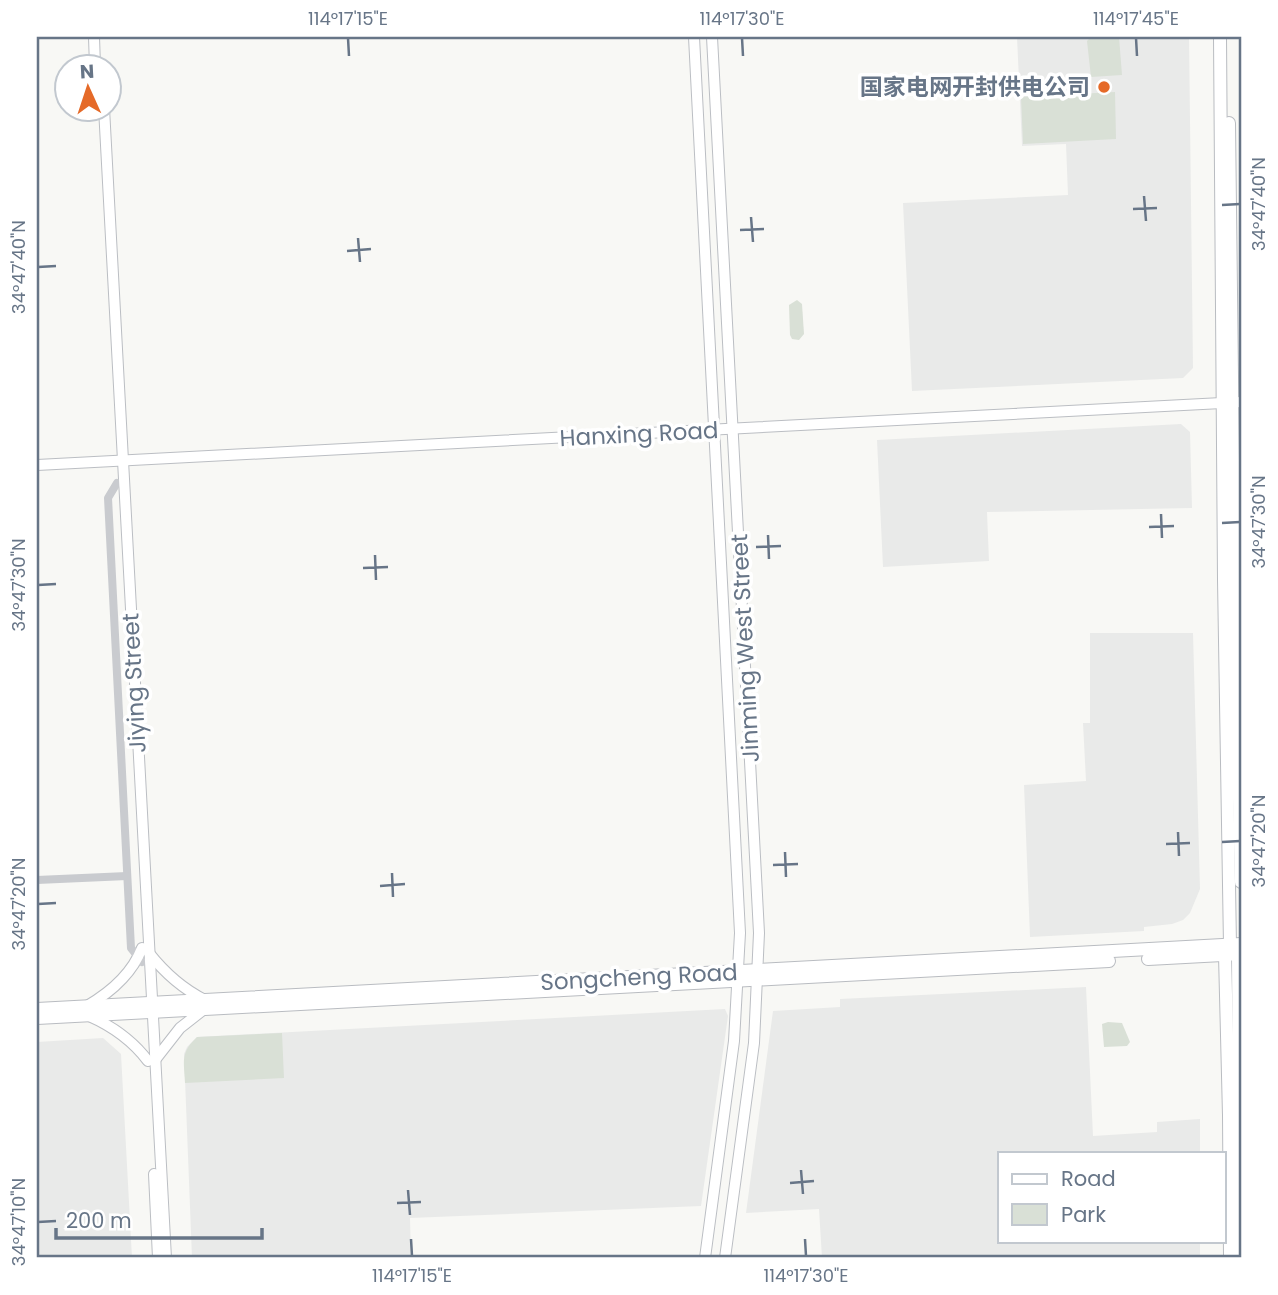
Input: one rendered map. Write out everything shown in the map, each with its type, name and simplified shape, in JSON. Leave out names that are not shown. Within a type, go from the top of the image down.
[{"type":"main road","points":[[1220,37],[1232,405],[1240,1258]]},
{"type":"main road","points":[[1228,37],[1235,629],[1241,882]]},
{"type":"main road","points":[[1230,1258],[1229,1115],[1236,950]]},
{"type":"main road","name":"Songcheng Road","points":[[37,1009],[87,1011],[148,1008],[1236,950]]},
{"type":"main road","name":"Songcheng Road","points":[[37,1018],[87,1011]]},
{"type":"street","name":"Jinming West Street","points":[[694,37],[740,933],[734,1041],[705,1258]]},
{"type":"street","name":"Jinming West Street","points":[[712,37],[759,933],[754,1043],[725,1258]]},
{"type":"street","name":"Jiying Street","points":[[98,122],[119,464],[117,482],[143,955],[166,1258]]},
{"type":"street","name":"Jiying Street","points":[[105,122],[143,955]]},
{"type":"street","name":"Hanxing Road","points":[[37,468],[1232,405]]},
{"type":"street","points":[[117,482],[108,498],[131,948],[143,955],[160,967],[204,1005],[151,1060],[121,1034],[87,1011],[117,984],[143,955]]},
{"type":"street","points":[[37,880],[127,876]]},
{"type":"street","name":"Jiying Street","points":[[151,1060],[158,1258]]},
{"type":"shaded area","points":[[1017,37],[1189,37],[1193,368],[1183,378],[912,391],[903,203],[1068,195],[1066,144],[1022,146]]},
{"type":"shaded area","points":[[1181,424],[1190,432],[1192,508],[987,512],[989,561],[883,567],[877,440]]},
{"type":"shaded area","points":[[1090,633],[1193,633],[1200,889],[1190,913],[1183,920],[1172,924],[1144,927],[1144,931],[1030,937],[1024,785],[1086,781],[1083,723],[1090,723]]},
{"type":"shaded area","points":[[1086,987],[1093,1136],[1157,1132],[1157,1122],[1200,1119],[1200,1152],[998,1152],[998,1242],[1200,1242],[1200,1258],[822,1258],[819,1209],[746,1213],[773,1011],[840,1007],[840,999]]},
{"type":"shaded area","points":[[725,1009],[728,1016],[701,1206],[410,1218],[411,1258],[192,1258],[184,1054],[197,1037]]},
{"type":"shaded area","points":[[103,1038],[121,1054],[132,1258],[37,1258],[37,1042]]},
{"type":"green space","points":[[1091,37],[1119,37],[1122,75],[1091,77],[1087,41]]},
{"type":"green space","points":[[1115,92],[1116,139],[1023,144],[1021,97]]},
{"type":"green space","points":[[797,300],[802,304],[804,334],[799,340],[792,339],[790,335],[789,305]]},
{"type":"green space","points":[[1122,1023],[1130,1042],[1127,1046],[1104,1047],[1102,1024]]},
{"type":"green space","points":[[282,1033],[284,1078],[185,1083],[185,1053],[197,1037]]},
{"type":"place","name":"国家电网开封供电公司","points":[[1104,87]]}]
